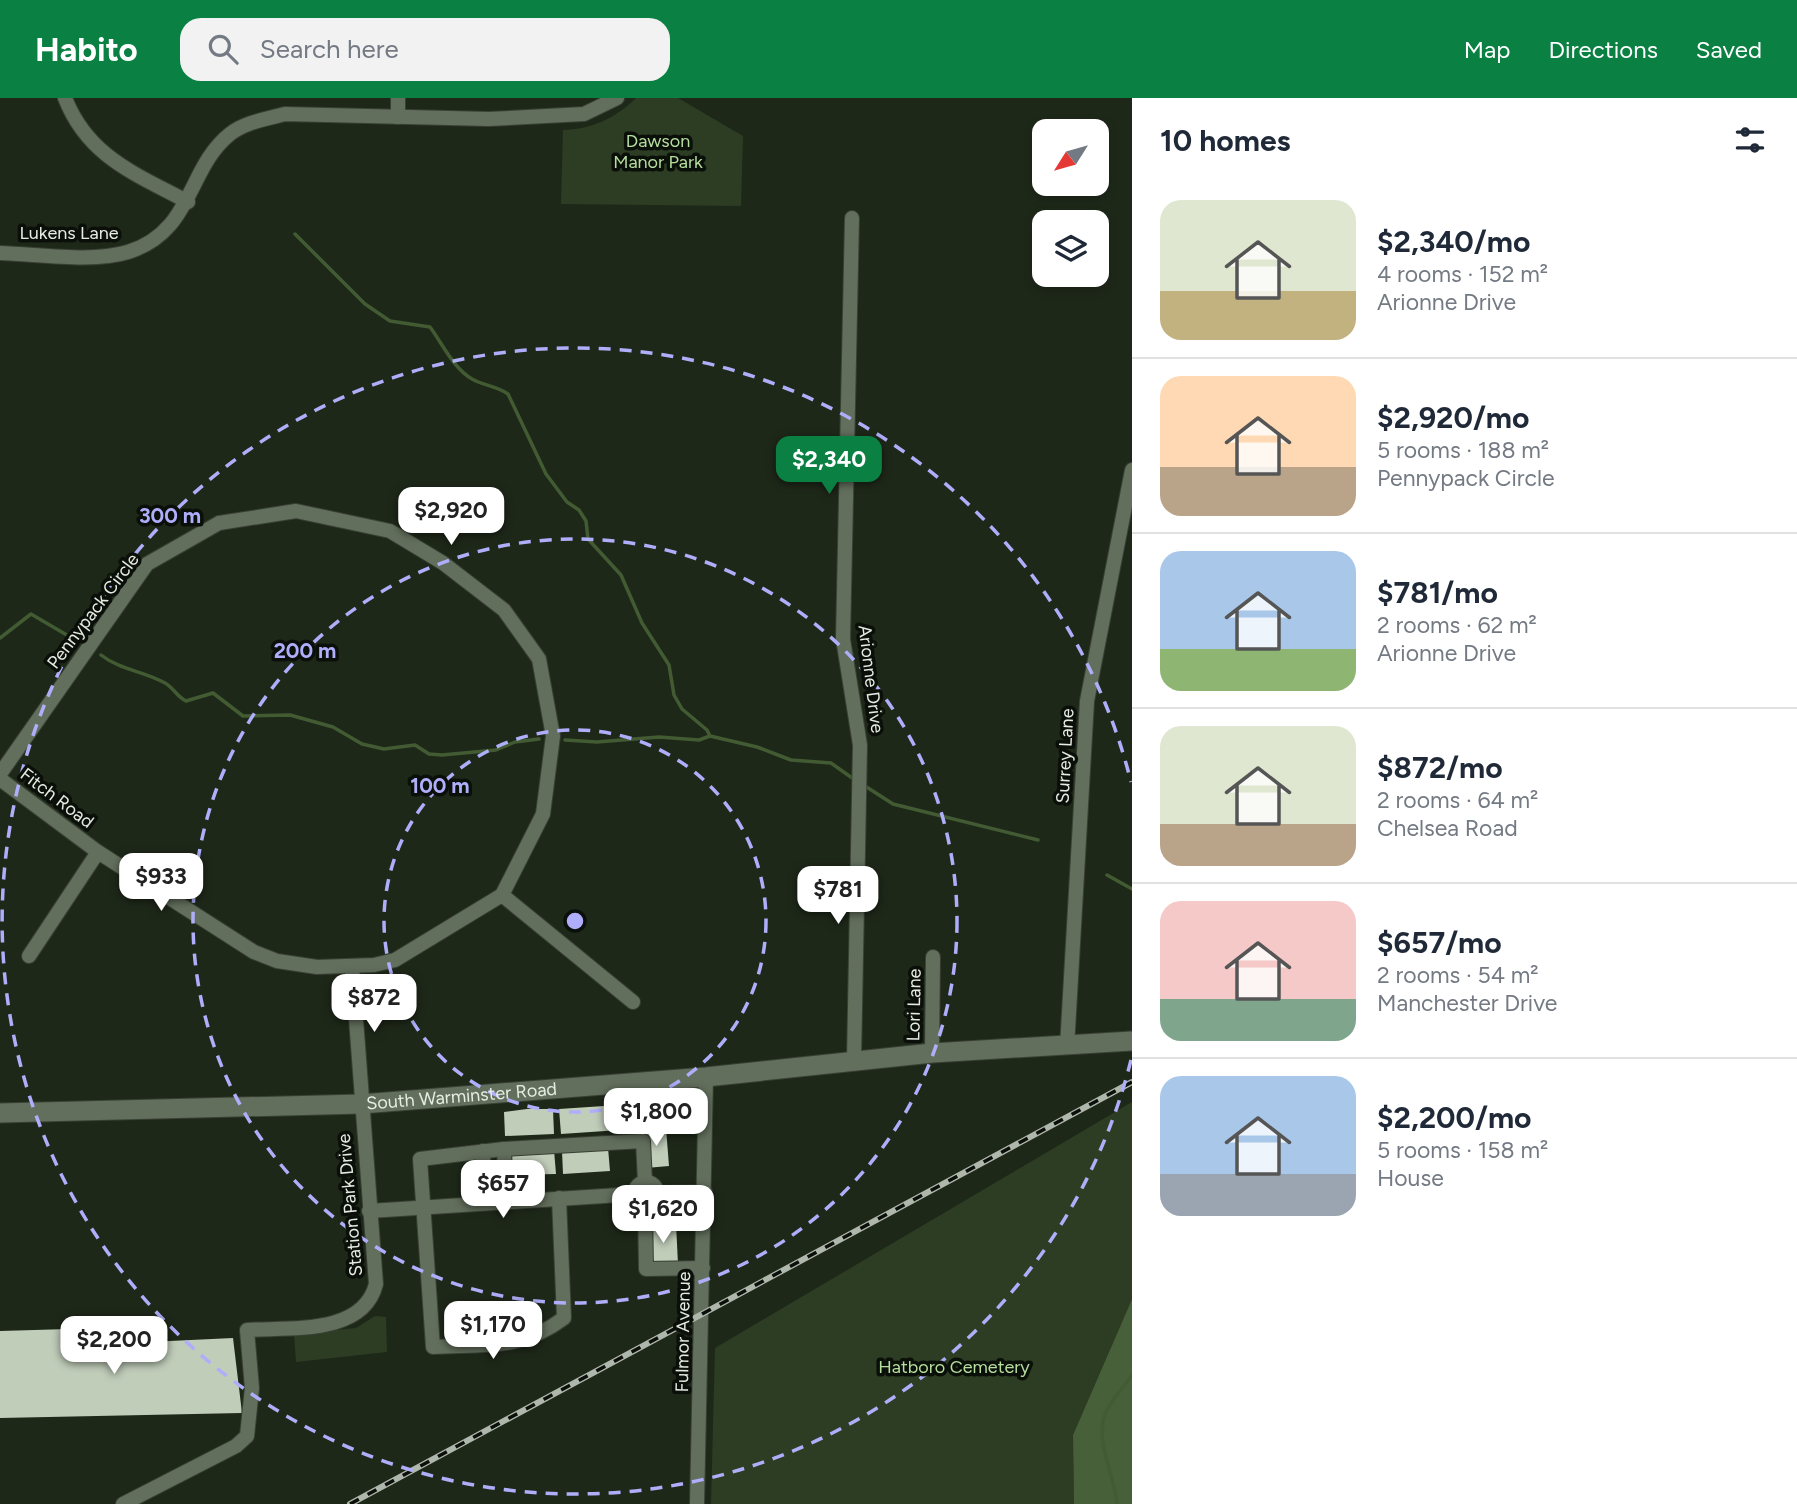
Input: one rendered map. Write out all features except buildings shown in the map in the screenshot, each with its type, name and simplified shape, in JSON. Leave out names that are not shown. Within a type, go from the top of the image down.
[{"type":"street","points":[[65,98],[77,123],[93,146],[115,162],[188,202]]},
{"type":"street","points":[[398,98],[398,117]]},
{"type":"street","name":"Lukens Lane","points":[[0,253],[111,256],[154,241],[188,202],[220,145],[231,133],[253,122],[285,114],[489,119],[584,114],[617,98]]},
{"type":"street","name":"Arionne Drive","points":[[852,218],[843,639],[860,745],[857,775],[854,1060]]},
{"type":"street","name":"Surrey Lane","points":[[1067,1047],[1087,701],[1132,470]]},
{"type":"street","name":"Pennypack Circle","points":[[0,777],[147,564],[219,523],[296,511],[390,531],[443,563],[505,610],[539,659],[554,736],[543,814],[502,895]]},
{"type":"street","name":"Fitch Road","points":[[0,777],[98,852],[254,952],[278,961],[317,967],[352,966]]},
{"type":"street","points":[[29,956],[98,852]]},
{"type":"street","points":[[352,966],[395,960],[502,895],[633,1002]]},
{"type":"street","name":"Lori Lane","points":[[932,1053],[933,957]]},
{"type":"street","name":"Station Park Drive","points":[[123,1504],[236,1446],[247,1436],[252,1388],[247,1330],[334,1324],[369,1302],[376,1284],[352,966]]},
{"type":"street","name":"South Warminster Road","points":[[0,1113],[361,1104],[706,1077],[932,1053],[1132,1041]]},
{"type":"street","name":"Fulmor Avenue","points":[[697,1504],[706,1077]]},
{"type":"street","points":[[559,1198],[564,1318],[523,1342],[433,1347],[421,1208],[420,1159],[504,1149],[643,1141],[645,1182]]},
{"type":"street","points":[[504,1149],[506,1202]]},
{"type":"street","points":[[483,1151],[485,1203]]},
{"type":"street","points":[[369,1211],[559,1198],[640,1199],[652,1203],[657,1193],[655,1186],[645,1182]]},
{"type":"street","points":[[645,1182],[636,1187],[640,1199],[646,1269],[704,1268]]},
{"type":"street","points":[[657,1193],[705,1192]]},
{"type":"green space","name":"Dawson Manor Park","points":[[636,98],[678,98],[743,136],[741,206],[561,204],[563,130],[603,121]]},
{"type":"green space","name":"Hatboro Cemetery","points":[[1132,1102],[1132,1299],[1073,1435],[1074,1504],[711,1504],[715,1348]]},
{"type":"green space","points":[[1132,1299],[1132,1504],[1074,1504],[1073,1435]]},
{"type":"green space","points":[[375,1316],[386,1317],[387,1352],[296,1362],[294,1334],[356,1328]]},
{"type":"waterway","points":[[295,234],[365,304],[390,321],[430,327],[465,374],[508,394],[546,474],[567,502],[579,510],[586,521],[588,539],[621,575],[642,623],[669,665],[674,695],[682,709],[707,730],[710,736]]},
{"type":"waterway","points":[[0,638],[31,614],[77,641]]},
{"type":"waterway","points":[[101,655],[116,664],[165,683],[186,701],[213,693],[243,716],[290,715],[333,727],[362,744],[384,749],[415,745],[429,754],[442,755],[496,750],[515,742],[539,739]]},
{"type":"waterway","points":[[565,740],[597,742],[659,737],[699,740],[710,736],[757,747],[791,760],[831,763],[855,780]]},
{"type":"waterway","points":[[865,786],[893,804],[1038,840]]},
{"type":"waterway","points":[[1107,875],[1132,889]]},
{"type":"waterway","points":[[1117,1504],[1103,1446],[1103,1423],[1109,1407],[1132,1375]]},
{"type":"railway","points":[[350,1504],[1132,1082]]}]
